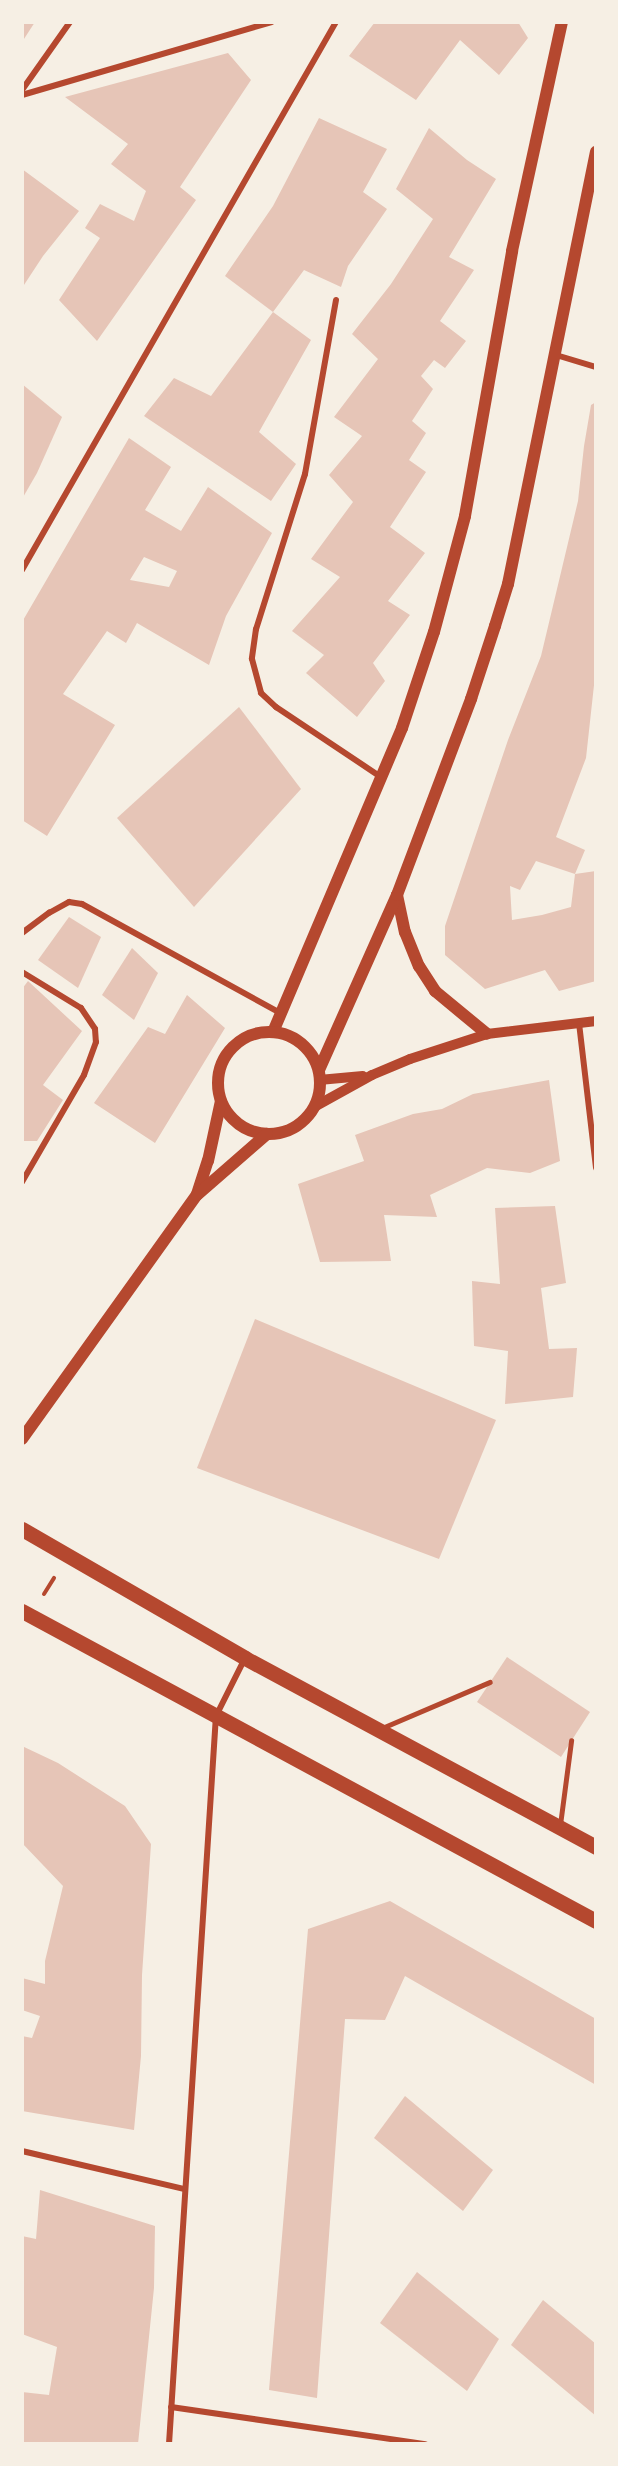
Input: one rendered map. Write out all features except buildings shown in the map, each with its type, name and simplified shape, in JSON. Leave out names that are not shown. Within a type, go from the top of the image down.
[{"type":"main road","points":[[273,1032],[402,728],[434,632],[465,516],[512,251],[562,22]]},
{"type":"main road","points":[[319,1075],[397,895],[471,699],[508,584],[596,152]]},
{"type":"main road","points":[[397,895],[405,932],[419,966],[435,991],[487,1034]]},
{"type":"main road","points":[[197,1195],[208,1161],[221,1101],[218,1081],[223,1061],[235,1045],[252,1034],[273,1032],[293,1037],[309,1051],[319,1075],[320,1089],[314,1107],[302,1122],[286,1132],[267,1134],[248,1130],[232,1118],[221,1101]]},
{"type":"main road","points":[[22,1439],[197,1195],[267,1134]]},
{"type":"main road","points":[[22,1528],[245,1658],[596,1847]]},
{"type":"main road","points":[[27,1613],[596,1921]]},
{"type":"street","points":[[22,90],[70,22]]},
{"type":"street","points":[[22,95],[272,22]]},
{"type":"street","points":[[22,570],[336,22]]},
{"type":"street","points":[[336,300],[305,474],[256,629],[252,659],[261,693],[276,707],[382,777]]},
{"type":"street","points":[[556,355],[596,367]]},
{"type":"street","points":[[22,933],[69,902],[82,904],[280,1013]]},
{"type":"street","points":[[22,972],[81,1008],[94,1029],[96,1042],[84,1075],[22,1182]]},
{"type":"street","points":[[314,1107],[372,1075],[410,1059],[487,1034],[596,1021]]},
{"type":"street","points":[[579,1023],[596,1168]]},
{"type":"street","points":[[319,1075],[372,1075]]},
{"type":"street","points":[[169,2444],[216,1716],[245,1658]]},
{"type":"street","points":[[22,2151],[184,2189]]},
{"type":"street","points":[[171,2407],[425,2444]]},
{"type":"lane","points":[[380,1729],[490,1683]]},
{"type":"lane","points":[[560,1828],[571,1742]]},
{"type":"path","points":[[27,1613],[69,1554]]}]
